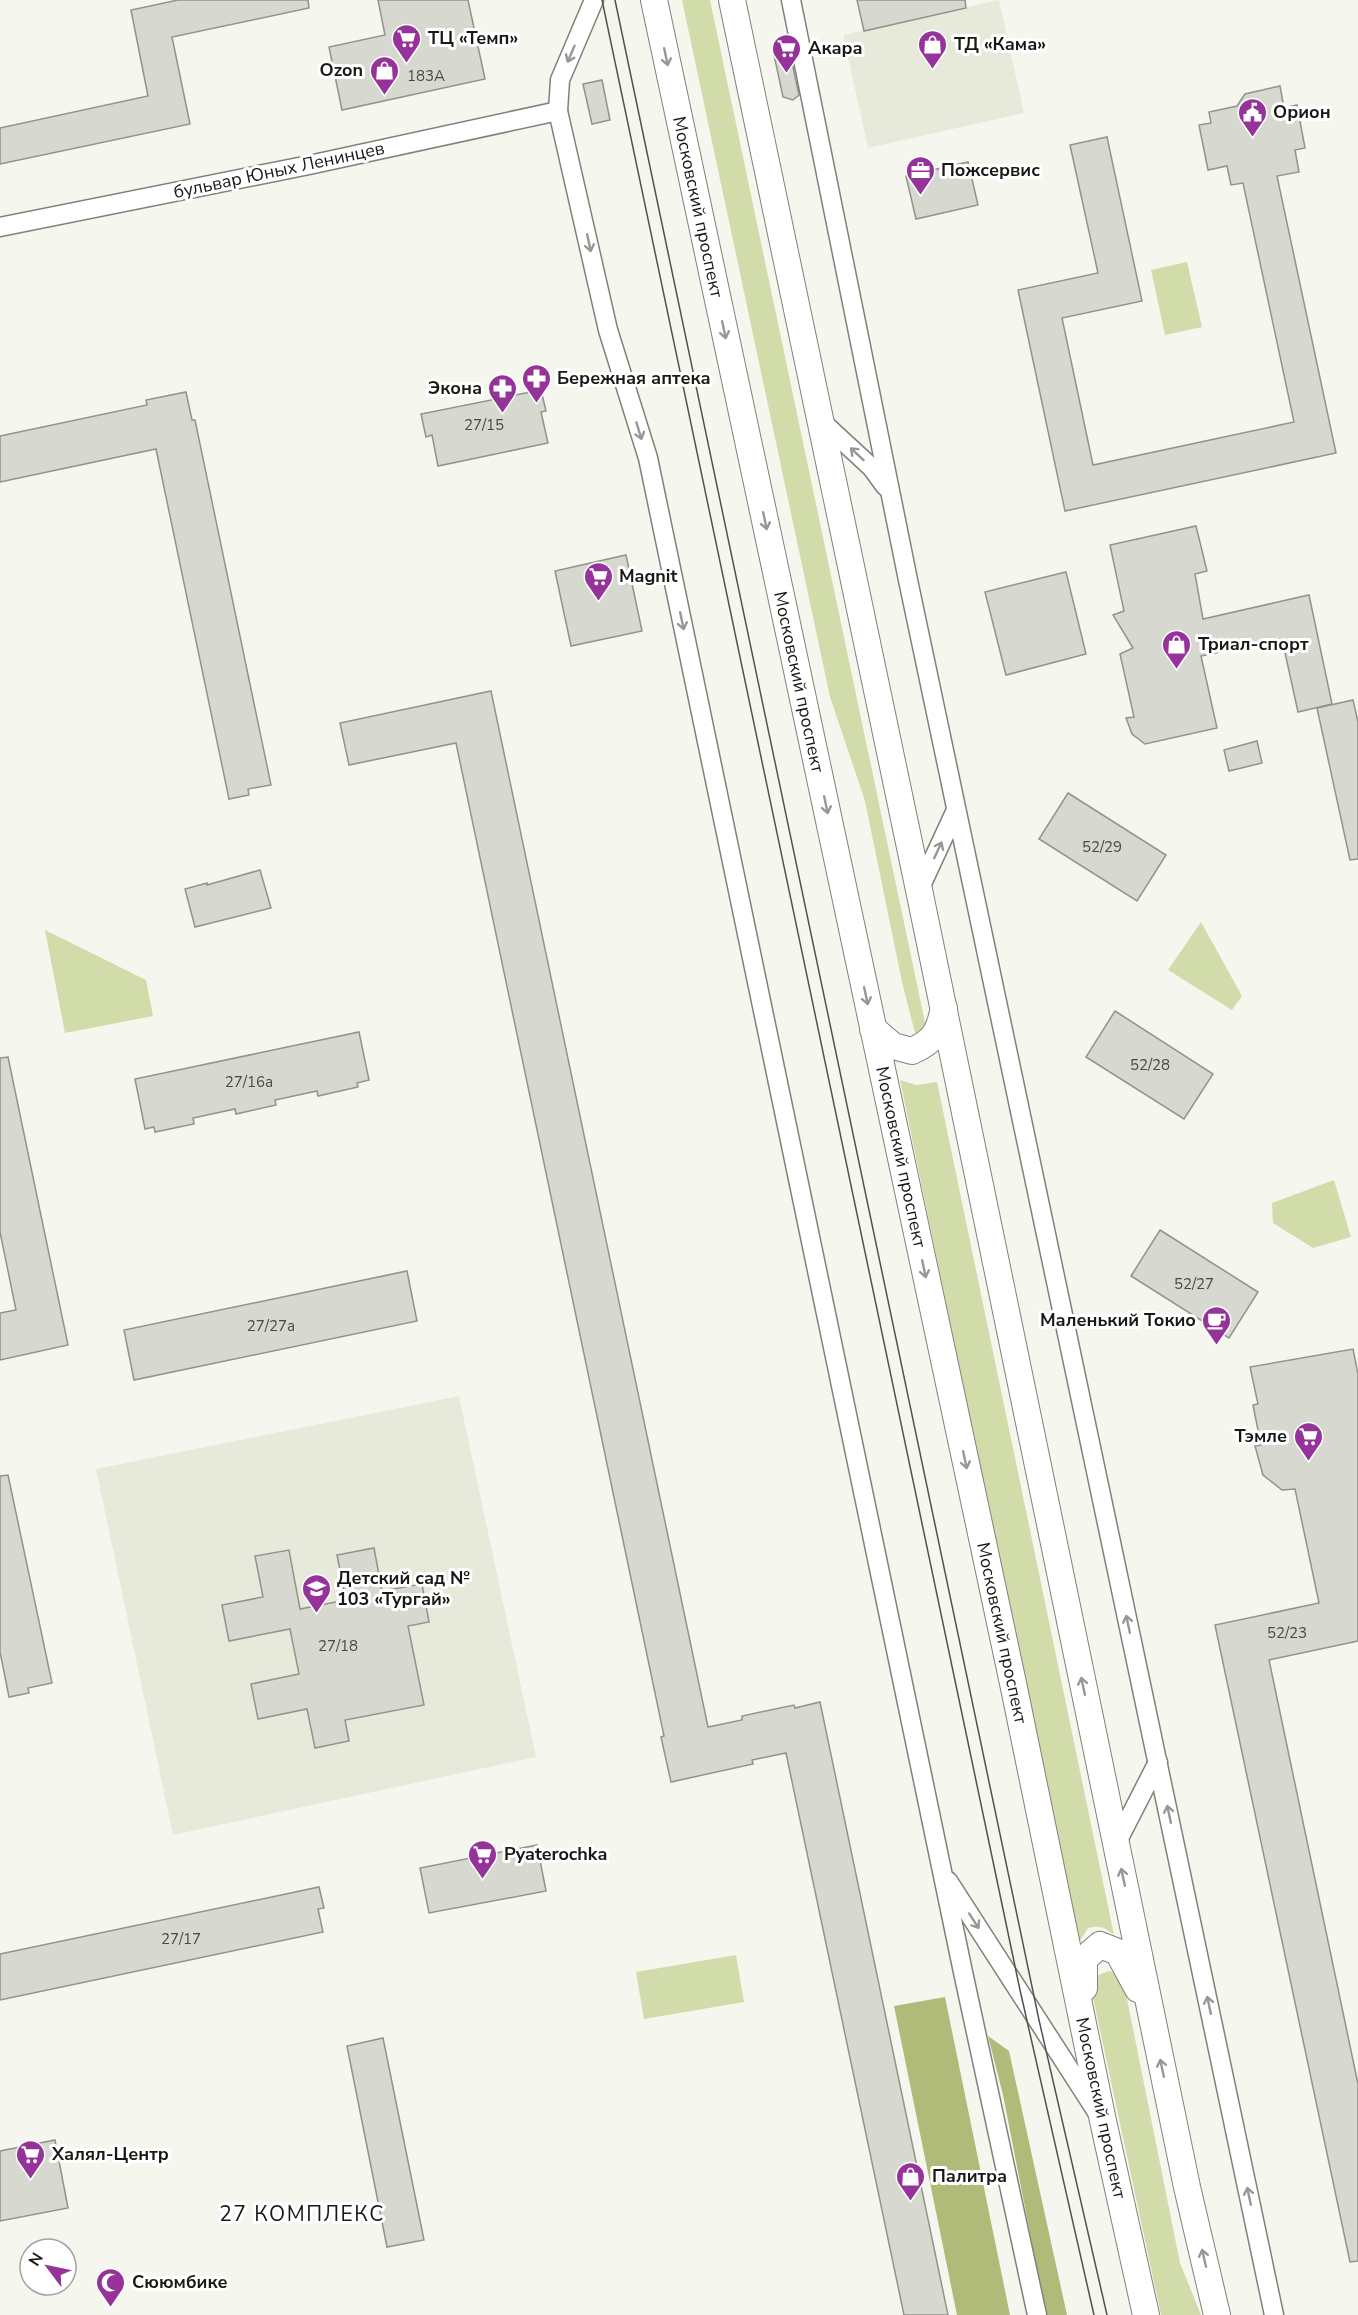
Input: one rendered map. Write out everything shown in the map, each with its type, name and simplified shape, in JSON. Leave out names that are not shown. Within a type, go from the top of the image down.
[{"type":"main road","name":"Московский проспект","points":[[654,0],[1146,2315]]},
{"type":"main road","points":[[732,0],[944,1008],[1187,2187],[1217,2315]]},
{"type":"main road","points":[[873,1029],[893,1046],[912,1051],[927,1044],[939,1028],[944,1008]]},
{"type":"main road","points":[[1083,2025],[1084,1959],[1100,1945],[1118,1952],[1151,2013]]},
{"type":"street","points":[[594,0],[560,80],[558,111],[608,330],[648,458],[963,1972],[1038,2315]]},
{"type":"street","points":[[791,0],[956,810],[1274,2315]]},
{"type":"street","name":"бульвар Юных Ленинцев","points":[[0,227],[309,165],[558,111]]},
{"type":"street","points":[[819,419],[872,468],[890,493]]},
{"type":"street","points":[[919,890],[956,810]]},
{"type":"street","points":[[1116,1844],[1158,1762]]},
{"type":"street","points":[[942,1872],[1103,2121]]},
{"type":"shaded area","name":"ТД «Кама»","points":[[999,0],[1024,113],[868,148],[843,35]]},
{"type":"shaded area","name":"Детский сад № 103 «Тургай»","points":[[459,1396],[536,1757],[173,1835],[96,1469]]},
{"type":"green space","points":[[682,0],[710,0],[927,1032],[920,1038],[915,1033],[902,982],[865,801],[830,697]]},
{"type":"green space","points":[[1187,262],[1202,327],[1165,335],[1151,270]]},
{"type":"green space","points":[[1201,922],[1242,996],[1232,1010],[1168,970]]},
{"type":"green space","points":[[45,930],[146,980],[153,1016],[65,1033]]},
{"type":"green space","points":[[900,1080],[916,1085],[937,1082],[1114,1935],[1102,1927],[1088,1928],[1078,1944]]},
{"type":"green space","points":[[1334,1180],[1351,1237],[1313,1248],[1273,1223],[1272,1203]]},
{"type":"green space","points":[[736,1955],[744,2002],[644,2019],[636,1972]]},
{"type":"green space","points":[[1109,1971],[1117,1973],[1123,1979],[1180,2263],[1201,2315],[1161,2315],[1091,1988],[1097,1976]]},
{"type":"green space","points":[[945,1997],[1010,2315],[957,2315],[894,2006]]},
{"type":"green space","points":[[988,2036],[1009,2051],[1067,2315],[1046,2315],[1003,2095]]},
{"type":"building","points":[[178,0],[308,0],[309,8],[172,37],[190,124],[0,164],[0,128],[148,96],[131,10]]},
{"type":"building","name":"ТЦ «Темп»","points":[[378,0],[468,0],[485,79],[342,110],[329,47],[385,35]]},
{"type":"building","points":[[857,0],[965,0],[966,8],[864,31]]},
{"type":"building","name":"Акара","points":[[790,53],[799,95],[793,100],[783,97],[774,55]]},
{"type":"building","points":[[602,80],[610,120],[592,124],[583,84]]},
{"type":"building","points":[[1280,86],[1284,108],[1297,105],[1305,148],[1295,150],[1299,172],[1277,176],[1336,453],[1065,511],[1018,290],[1098,273],[1070,145],[1107,137],[1142,301],[1062,318],[1093,465],[1294,422],[1243,183],[1231,185],[1227,166],[1208,170],[1199,125],[1211,123],[1209,112],[1237,106],[1245,94]]},
{"type":"building","points":[[968,162],[978,205],[916,219],[906,176]]},
{"type":"building","points":[[541,390],[546,411],[541,412],[548,443],[438,466],[432,435],[426,437],[421,414]]},
{"type":"building","points":[[186,392],[192,420],[195,420],[271,785],[248,789],[249,795],[229,799],[156,449],[0,482],[0,436],[147,405],[146,400]]},
{"type":"building","points":[[1196,526],[1207,571],[1195,574],[1203,619],[1309,595],[1332,704],[1298,712],[1282,639],[1201,656],[1217,728],[1145,744],[1132,734],[1126,718],[1134,717],[1120,654],[1133,648],[1113,615],[1124,611],[1110,545]]},
{"type":"building","name":"Magnit","points":[[626,555],[642,631],[571,646],[555,571]]},
{"type":"building","points":[[1066,572],[1086,654],[1006,675],[985,592]]},
{"type":"building","points":[[491,691],[708,1727],[742,1720],[742,1716],[820,1702],[948,2315],[904,2315],[786,1753],[752,1760],[753,1764],[671,1782],[661,1737],[664,1736],[456,743],[349,765],[340,723]]},
{"type":"building","points":[[1353,700],[1358,722],[1358,859],[1350,860],[1317,708]]},
{"type":"building","points":[[1257,741],[1262,763],[1229,771],[1224,750]]},
{"type":"building","points":[[1068,793],[1166,855],[1137,901],[1039,839]]},
{"type":"building","points":[[260,870],[271,908],[195,927],[185,889]]},
{"type":"building","points":[[1115,1011],[1213,1074],[1184,1119],[1086,1057]]},
{"type":"building","points":[[359,1032],[369,1080],[357,1083],[358,1087],[318,1096],[317,1091],[275,1100],[276,1105],[236,1114],[235,1109],[193,1118],[194,1124],[155,1132],[154,1127],[145,1129],[135,1079]]},
{"type":"building","points":[[8,1057],[68,1345],[0,1360],[0,1313],[16,1310],[0,1232],[0,1058]]},
{"type":"building","points":[[1160,1230],[1258,1292],[1229,1338],[1131,1276]]},
{"type":"building","points":[[407,1271],[417,1321],[134,1380],[124,1330]]},
{"type":"building","points":[[1353,1349],[1358,1374],[1358,1641],[1269,1660],[1358,2084],[1358,2261],[1350,2262],[1215,1625],[1319,1603],[1295,1489],[1282,1490],[1263,1475],[1255,1446],[1261,1445],[1253,1405],[1258,1404],[1250,1367]]},
{"type":"building","points":[[8,1475],[52,1683],[28,1688],[29,1693],[9,1697],[0,1652],[0,1476]]},
{"type":"building","points":[[374,1548],[382,1591],[422,1584],[429,1622],[408,1626],[424,1705],[345,1720],[349,1741],[315,1748],[307,1709],[258,1719],[251,1684],[299,1674],[290,1629],[229,1641],[222,1605],[263,1597],[255,1556],[289,1550],[300,1609],[346,1600],[337,1555]]},
{"type":"building","name":"Pyaterochka","points":[[537,1845],[546,1891],[429,1913],[420,1868]]},
{"type":"building","points":[[319,1887],[324,1908],[318,1909],[323,1932],[0,2000],[0,1954]]},
{"type":"building","points":[[383,2038],[424,2240],[387,2247],[347,2046]]},
{"type":"building","name":"Халял-Центр","points":[[55,2140],[68,2208],[0,2221],[0,2151]]},
{"type":"tram line","points":[[602,0],[1020,1990],[1094,2315]]},
{"type":"tram line","points":[[615,0],[1039,2020],[1107,2315]]},
{"type":"place","name":"ТЦ «Темп»","points":[[407,64]]},
{"type":"place","name":"ТД «Кама»","points":[[933,70]]},
{"type":"place","name":"Акара","points":[[787,74]]},
{"type":"place","name":"Ozon","points":[[384,96]]},
{"type":"place","name":"Орион","points":[[1252,138]]},
{"type":"place","name":"Пожсервис","points":[[920,196]]},
{"type":"place","name":"Бережная аптека","points":[[536,404]]},
{"type":"place","name":"Экона","points":[[503,414]]},
{"type":"place","name":"Magnit","points":[[598,602]]},
{"type":"place","name":"Триал-спорт","points":[[1177,670]]},
{"type":"place","name":"Маленький Токио","points":[[1217,1346]]},
{"type":"place","name":"Тэмле","points":[[1308,1462]]},
{"type":"place","name":"Детский сад № 103 «Тургай»","points":[[316,1614]]},
{"type":"place","name":"Pyaterochka","points":[[483,1880]]},
{"type":"place","name":"Халял-Центр","points":[[31,2180]]},
{"type":"place","name":"Палитра","points":[[911,2202]]},
{"type":"place","name":"Сююмбике","points":[[111,2308]]},
{"type":"district","name":"27 КОМПЛЕКС","points":[[302,2214]]}]
